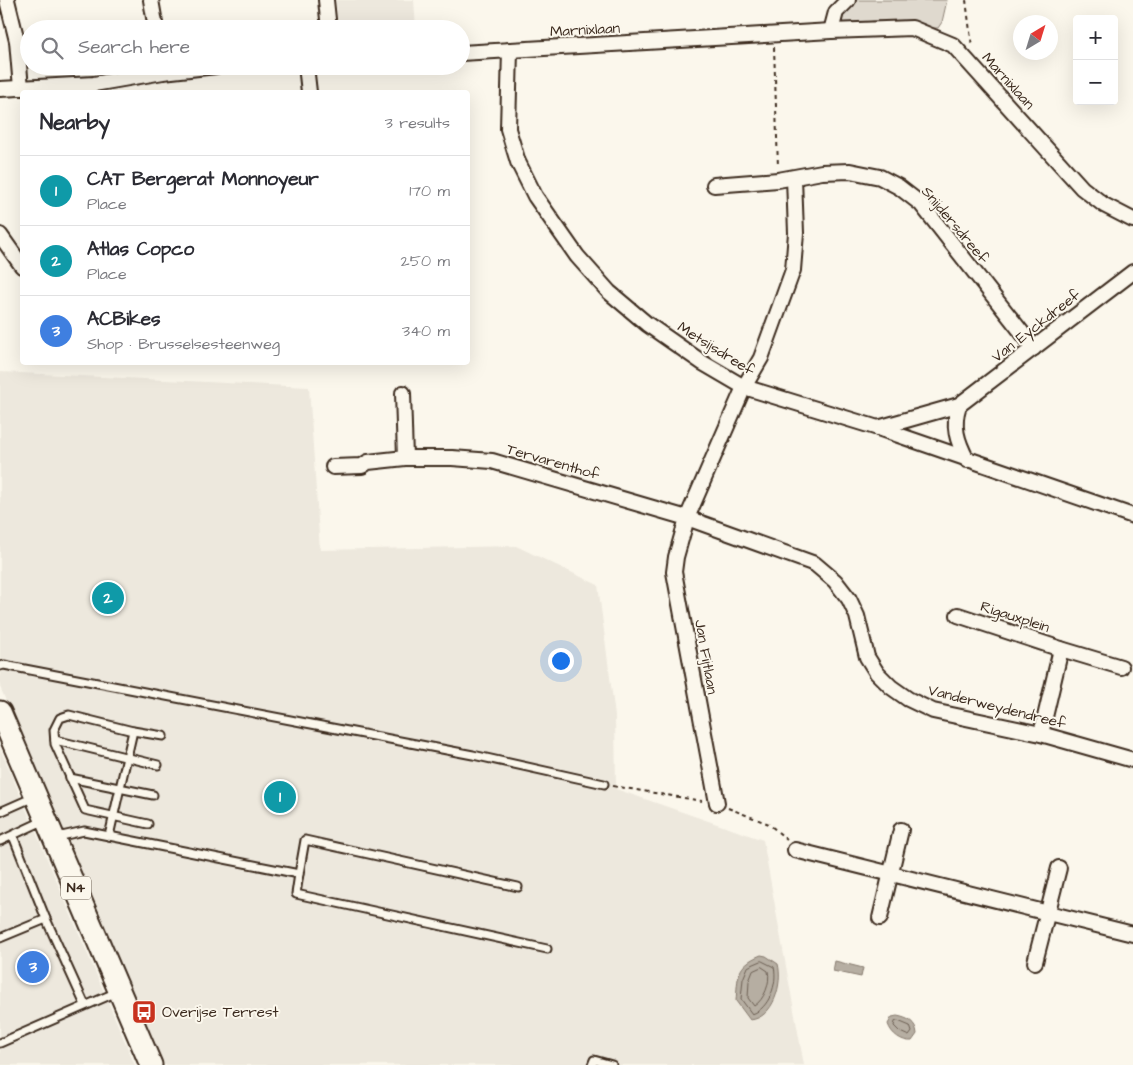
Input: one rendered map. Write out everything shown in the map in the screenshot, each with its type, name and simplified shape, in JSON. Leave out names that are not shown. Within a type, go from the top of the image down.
[{"type":"main road","name":"N4","points":[[0,712],[151,1065]]},
{"type":"street","points":[[7,0],[17,41],[21,88]]},
{"type":"street","points":[[152,0],[155,20]]},
{"type":"street","points":[[326,0],[328,20]]},
{"type":"street","points":[[831,31],[836,12],[848,0]]},
{"type":"street","name":"Marnixlaan","points":[[470,52],[774,34],[912,28],[953,45],[1082,188],[1104,205],[1133,220]]},
{"type":"street","name":"Metsijsdreef","points":[[510,50],[508,129],[518,162],[536,196],[576,256],[609,292],[647,324],[744,388],[878,428],[1133,516]]},
{"type":"street","points":[[0,89],[94,88],[141,75]]},
{"type":"street","points":[[307,75],[309,90]]},
{"type":"street","name":"Snijdersdreef","points":[[714,185],[778,180],[822,172],[850,171],[880,177],[899,186],[921,204],[1034,348]]},
{"type":"street","points":[[687,518],[744,388],[760,358],[793,270],[796,233],[794,178]]},
{"type":"street","points":[[0,235],[20,263]]},
{"type":"street","name":"Van Eyckdreef","points":[[878,428],[959,405],[1133,272]]},
{"type":"street","points":[[403,393],[406,458]]},
{"type":"street","points":[[959,405],[955,429],[959,445],[967,460]]},
{"type":"street","name":"Tervarenthof","points":[[333,467],[362,466],[368,462],[406,458],[452,458],[492,461],[687,518]]},
{"type":"street","name":"Vanderweydendreef","points":[[687,518],[815,564],[836,580],[849,599],[857,616],[867,657],[877,673],[891,687],[908,699],[933,710],[1041,734],[1133,760]]},
{"type":"street","name":"Jan Fijtlaan","points":[[687,518],[676,557],[674,572],[717,803]]},
{"type":"street","name":"Rigauxplein","points":[[958,615],[1061,649],[1121,666]]},
{"type":"street","name":"Rigauxplein","points":[[1041,734],[1061,649]]},
{"type":"street","points":[[880,918],[901,830]]},
{"type":"street","points":[[795,850],[1133,934]]},
{"type":"street","points":[[1035,962],[1059,868]]},
{"type":"lane","points":[[0,666],[4,665],[473,755],[604,784]]},
{"type":"lane","points":[[148,824],[85,810],[54,744],[54,730],[60,718],[69,715],[133,731],[163,736]]},
{"type":"lane","points":[[109,836],[133,731]]},
{"type":"lane","points":[[55,740],[158,765]]},
{"type":"lane","points":[[70,778],[153,796]]},
{"type":"lane","points":[[0,812],[36,796]]},
{"type":"lane","points":[[0,841],[13,836],[50,829],[84,831],[300,874]]},
{"type":"lane","points":[[13,836],[46,919],[85,1005]]},
{"type":"lane","points":[[518,887],[305,840],[296,894],[547,949]]},
{"type":"lane","points":[[0,938],[46,919]]},
{"type":"lane","points":[[0,1043],[119,990]]},
{"type":"lane","points":[[592,1065],[594,1060],[612,1065]]},
{"type":"path","points":[[966,0],[976,70]]},
{"type":"path","points":[[774,34],[778,180]]},
{"type":"shaded area","points":[[336,0],[414,0],[415,20],[337,20]]},
{"type":"shaded area","points":[[855,0],[947,0],[942,22],[938,28],[930,28],[910,23],[875,21],[843,23],[843,12]]},
{"type":"shaded area","points":[[0,372],[309,387],[320,550],[516,546],[598,585],[615,716],[616,789],[763,840],[804,1065],[163,1065],[0,687]]},
{"type":"shaded area","points":[[0,748],[29,816],[135,1065],[0,1065]]},
{"type":"water","points":[[761,955],[778,964],[778,990],[771,1006],[765,1013],[758,1018],[750,1020],[736,1001],[738,978],[747,963]]},
{"type":"water","points":[[835,961],[863,968],[861,977],[833,971]]},
{"type":"water","points":[[897,1016],[908,1019],[915,1026],[917,1034],[912,1041],[901,1039],[889,1028],[888,1024],[892,1017]]},
{"type":"place","name":"Atlas Copco","points":[[108,598]]},
{"type":"place","name":"CAT Bergerat Monnoyeur","points":[[280,797]]},
{"type":"place","name":"ACBikes","points":[[33,967]]},
{"type":"place","name":"Overijse Terrest","points":[[144,1012]]}]
